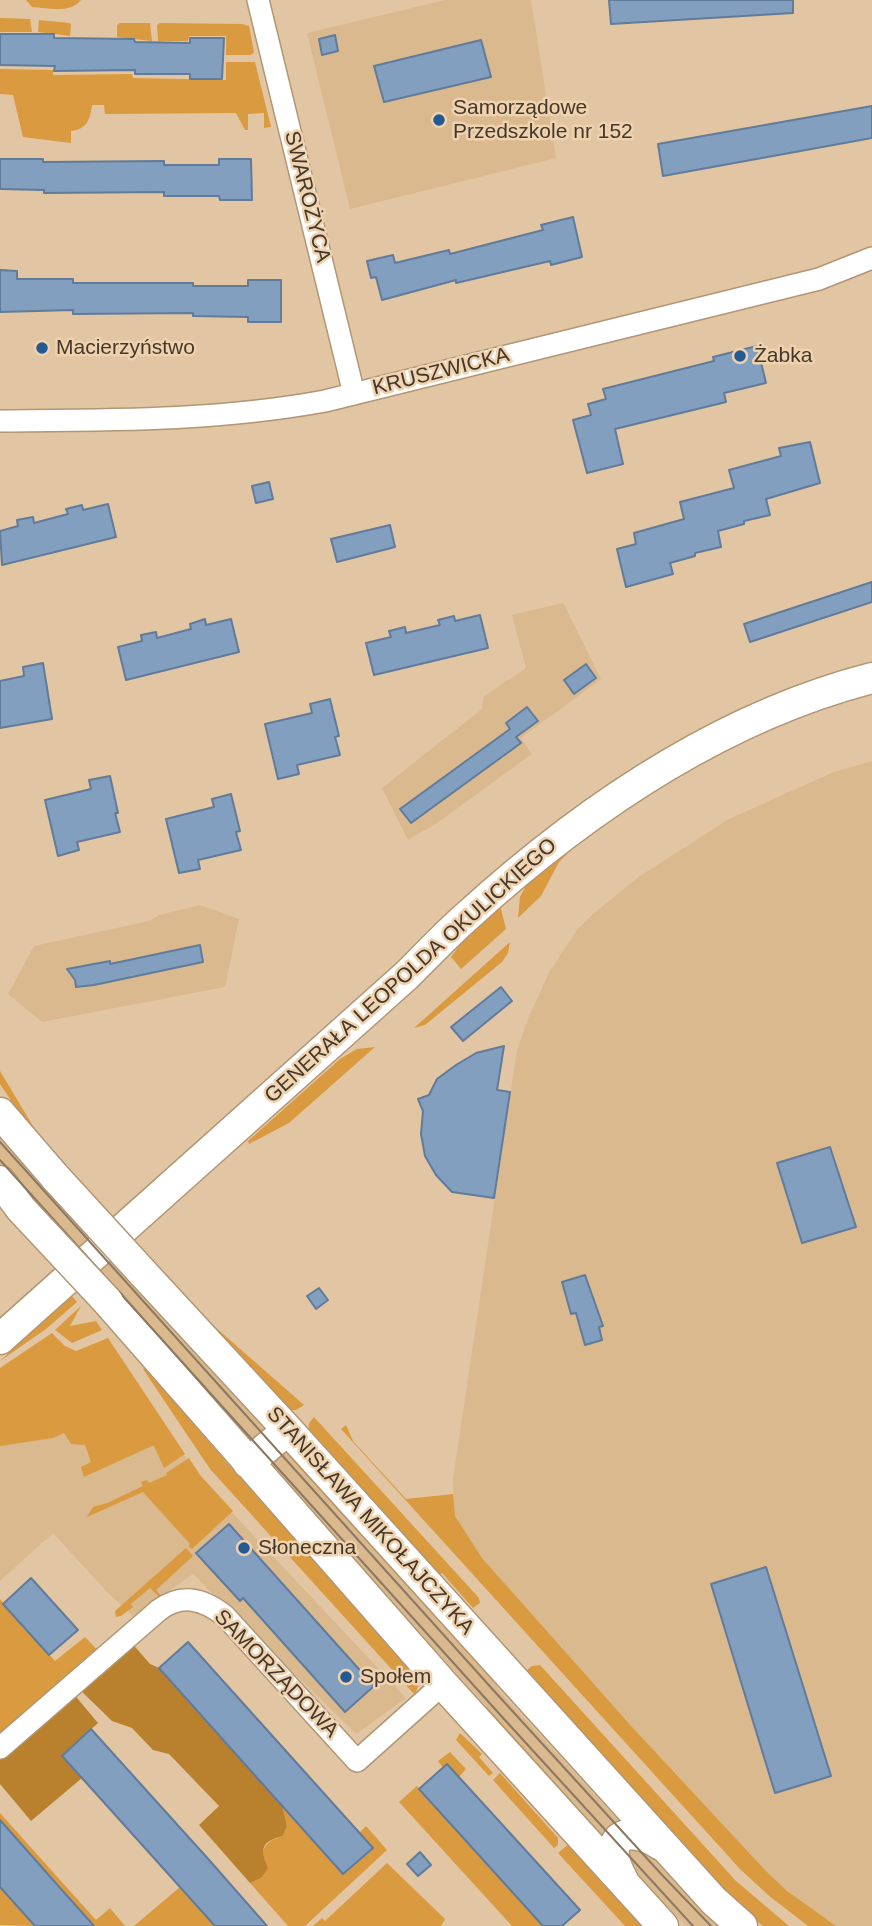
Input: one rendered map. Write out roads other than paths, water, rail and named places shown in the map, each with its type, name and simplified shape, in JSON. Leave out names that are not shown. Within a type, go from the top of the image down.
[{"type":"street","name":"SWAROŻYCA","points":[[258,0],[354,394]]},
{"type":"street","name":"KRUSZWICKA","points":[[0,421],[199,417],[274,410],[354,394],[819,279],[871,262]]},
{"type":"street","name":"GENERAŁA LEOPOLDA OKULICKIEGO","points":[[0,1339],[407,975],[463,920],[563,836],[652,773],[702,745],[800,701],[872,678]]},
{"type":"street","name":"STANISŁAWA MIKOŁAJCZYKA","points":[[0,1113],[56,1178],[714,1901],[742,1926]]},
{"type":"street","points":[[0,1181],[21,1209],[108,1302],[443,1684],[663,1926]]},
{"type":"street","points":[[248,1463],[288,1430]]},
{"type":"street","name":"SAMORZĄDOWA","points":[[0,1748],[159,1610],[169,1603],[184,1599],[206,1603],[225,1616],[357,1761],[443,1684]]},
{"type":"street","points":[[626,1885],[618,1872],[614,1853],[616,1842],[622,1836],[629,1833],[645,1837],[667,1849]]},
{"type":"tram line","points":[[0,1142],[495,1692],[711,1926]]},
{"type":"tram line","points":[[0,1160],[693,1926]]},
{"type":"place","name":"Samorządowe Przedszkole nr 152","points":[[439,120]]},
{"type":"place","name":"Macierzyństwo","points":[[42,348]]},
{"type":"place","name":"Żabka","points":[[740,356]]},
{"type":"place","name":"Słoneczna","points":[[244,1548]]},
{"type":"place","name":"Społem","points":[[346,1677]]}]
